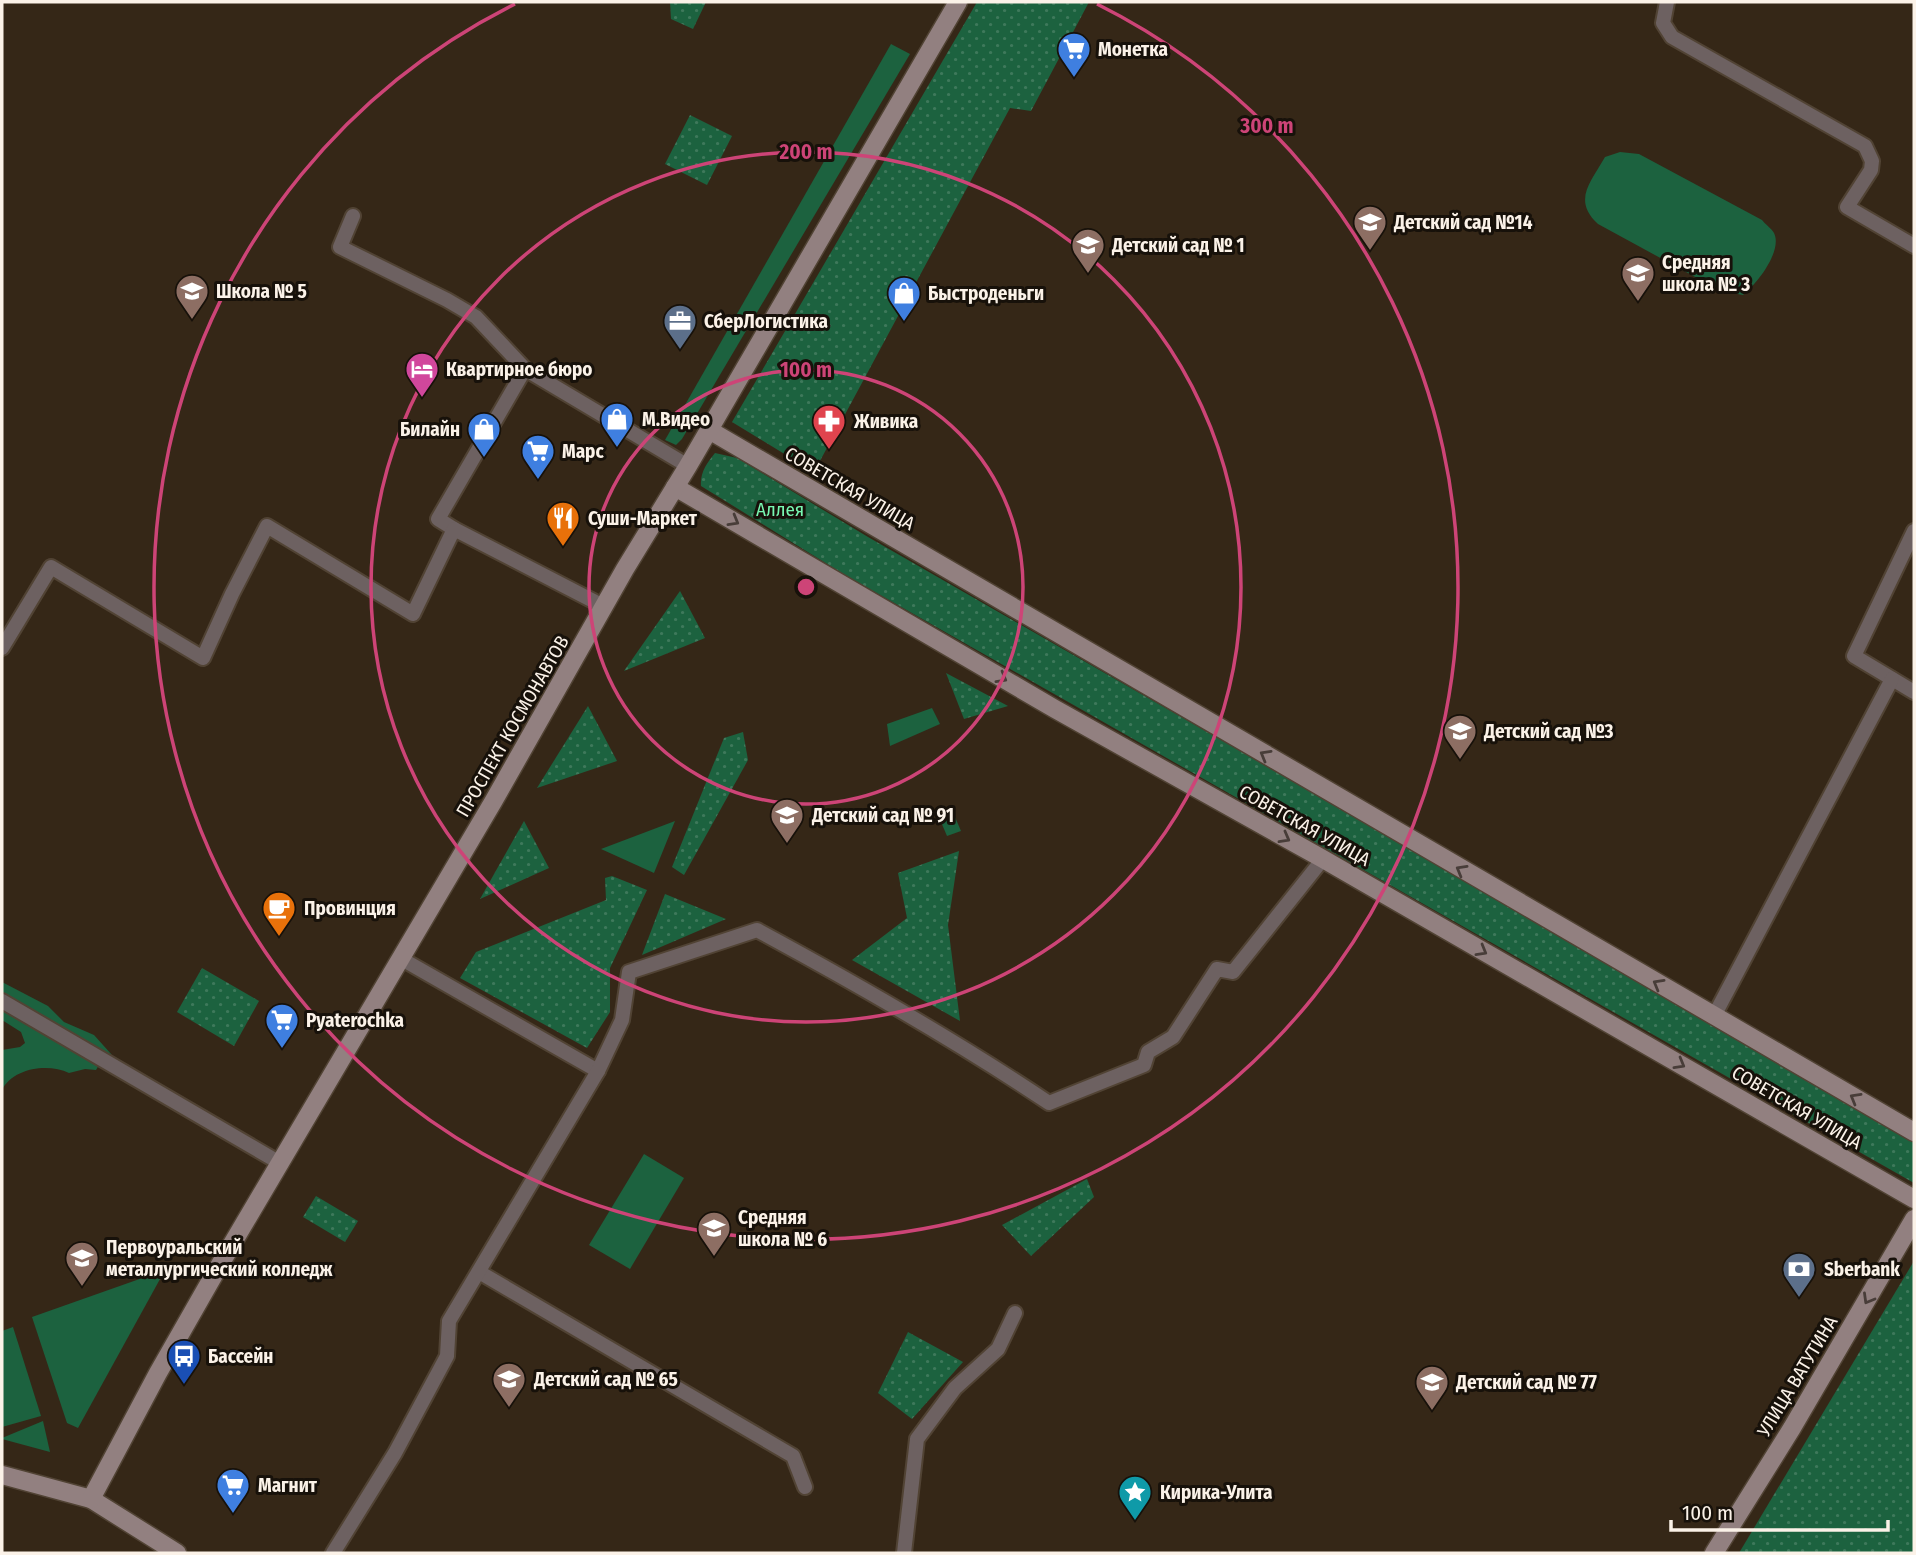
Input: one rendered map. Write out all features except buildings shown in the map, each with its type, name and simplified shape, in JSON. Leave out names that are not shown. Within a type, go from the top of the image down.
[{"type":"street","name":"ПРОСПЕКТ КОСМОНАВТОВ","points":[[91,1499],[158,1373],[958,2]]},
{"type":"street","points":[[1667,2],[1663,23],[1672,37],[1865,146],[1872,161],[1871,170],[1847,207],[1914,246]]},
{"type":"street","points":[[353,216],[340,247],[476,317],[525,369],[688,466]]},
{"type":"street","points":[[525,369],[439,519],[605,607]]},
{"type":"street","name":"СОВЕТСКАЯ УЛИЦА","points":[[709,430],[1914,1132]]},
{"type":"street","name":"СОВЕТСКАЯ УЛИЦА","points":[[675,487],[1055,709],[1323,859],[1914,1199]]},
{"type":"street","points":[[2,648],[51,566],[203,658],[267,526],[413,614],[454,529]]},
{"type":"street","points":[[1914,531],[1854,656],[1914,692]]},
{"type":"street","points":[[1714,1016],[1892,679]]},
{"type":"street","points":[[333,1553],[395,1453],[447,1356],[449,1321],[598,1071],[622,1020],[629,972],[757,930],[861,986],[967,1048],[1049,1103],[1144,1065],[1148,1052],[1173,1037],[1217,968],[1233,972],[1323,859]]},
{"type":"street","points":[[400,958],[598,1071]]},
{"type":"street","points":[[2,1001],[280,1163]]},
{"type":"street","name":"УЛИЦА ВАТУТИНА","points":[[1714,1553],[1914,1219]]},
{"type":"street","points":[[478,1272],[793,1455],[805,1487]]},
{"type":"street","points":[[904,1553],[917,1439],[955,1388],[998,1349],[1015,1314]]},
{"type":"street","points":[[2,1475],[91,1499],[177,1553]]},
{"type":"green space","points":[[670,2],[706,2],[693,29],[671,19]]},
{"type":"green space","points":[[977,2],[1089,2],[1031,111],[1010,108],[814,472],[732,422]]},
{"type":"green space","points":[[891,44],[910,54],[682,439],[676,445],[665,440]]},
{"type":"green space","points":[[690,115],[732,136],[707,185],[665,164]]},
{"type":"green space","points":[[1620,152],[1639,154],[1762,220],[1772,230],[1776,240],[1772,258],[1761,276],[1743,295],[1721,291],[1598,224],[1590,215],[1586,207],[1586,191],[1605,157]]},
{"type":"green space","name":"Аллея","points":[[715,453],[737,458],[868,537],[1914,1138],[1914,1183],[845,575],[701,486],[703,472]]},
{"type":"green space","points":[[680,591],[705,638],[624,671]]},
{"type":"green space","points":[[946,673],[1008,706],[964,719]]},
{"type":"green space","points":[[588,706],[617,761],[537,788]]},
{"type":"green space","points":[[932,708],[940,724],[890,746],[887,724]]},
{"type":"green space","points":[[743,732],[748,760],[684,875],[672,867],[724,738]]},
{"type":"green space","points":[[955,817],[961,831],[947,836],[941,822]]},
{"type":"green space","points":[[524,821],[549,868],[480,899]]},
{"type":"green space","points":[[675,821],[654,873],[601,849]]},
{"type":"green space","points":[[959,851],[948,925],[960,1021],[852,960],[907,918],[898,873]]},
{"type":"green space","points":[[612,876],[647,890],[610,968],[610,1012],[587,1048],[460,978],[476,952],[606,900],[605,878]]},
{"type":"green space","points":[[665,894],[726,919],[642,955]]},
{"type":"green space","points":[[202,968],[259,1001],[234,1046],[177,1012]]},
{"type":"green space","points":[[2,982],[48,1006],[64,1022],[94,1035],[112,1055],[68,1034],[2,993]]},
{"type":"green space","points":[[2,1005],[99,1065],[96,1070],[85,1069],[69,1073],[41,1068],[22,1072],[2,1090],[2,1050],[20,1047],[25,1043],[21,1032],[2,1020]]},
{"type":"green space","points":[[644,1154],[684,1178],[630,1269],[589,1245]]},
{"type":"green space","points":[[1087,1179],[1094,1197],[1031,1256],[1002,1225]]},
{"type":"green space","points":[[316,1196],[358,1221],[345,1242],[303,1217]]},
{"type":"green space","points":[[1914,1261],[1914,1553],[1739,1553]]},
{"type":"green space","points":[[165,1270],[78,1428],[67,1423],[32,1317]]},
{"type":"green space","points":[[13,1327],[41,1416],[2,1427],[2,1331]]},
{"type":"green space","points":[[908,1332],[963,1362],[912,1419],[878,1393]]},
{"type":"green space","points":[[43,1421],[50,1452],[2,1439],[2,1438]]},
{"type":"place","name":"Монетка","points":[[1074,79]]},
{"type":"place","name":"Детский сад №14","points":[[1370,252]]},
{"type":"place","name":"Детский сад № 1","points":[[1088,275]]},
{"type":"place","name":"Средняя школа № 3","points":[[1638,303]]},
{"type":"place","name":"Школа № 5","points":[[192,321]]},
{"type":"place","name":"Быстроденьги","points":[[904,323]]},
{"type":"place","name":"СберЛогистика","points":[[680,351]]},
{"type":"place","name":"Квартирное бюро","points":[[422,399]]},
{"type":"place","name":"М.Видео","points":[[617,449]]},
{"type":"place","name":"Живика","points":[[829,451]]},
{"type":"place","name":"Билайн","points":[[484,459]]},
{"type":"place","name":"Марс","points":[[538,481]]},
{"type":"place","name":"Суши-Маркет","points":[[563,548]]},
{"type":"place","name":"Детский сад №3","points":[[1460,761]]},
{"type":"place","name":"Детский сад № 91","points":[[787,845]]},
{"type":"place","name":"Провинция","points":[[279,938]]},
{"type":"place","name":"Pyaterochka","points":[[282,1050]]},
{"type":"place","name":"Средняя школа № 6","points":[[714,1258]]},
{"type":"place","name":"Первоуральский металлургический колледж","points":[[82,1288]]},
{"type":"place","name":"Sberbank","points":[[1799,1299]]},
{"type":"place","name":"Бассейн","points":[[184,1386]]},
{"type":"place","name":"Детский сад № 65","points":[[509,1409]]},
{"type":"place","name":"Детский сад № 77","points":[[1432,1412]]},
{"type":"place","name":"Магнит","points":[[233,1515]]},
{"type":"place","name":"Кирика-Улита","points":[[1135,1522]]}]
